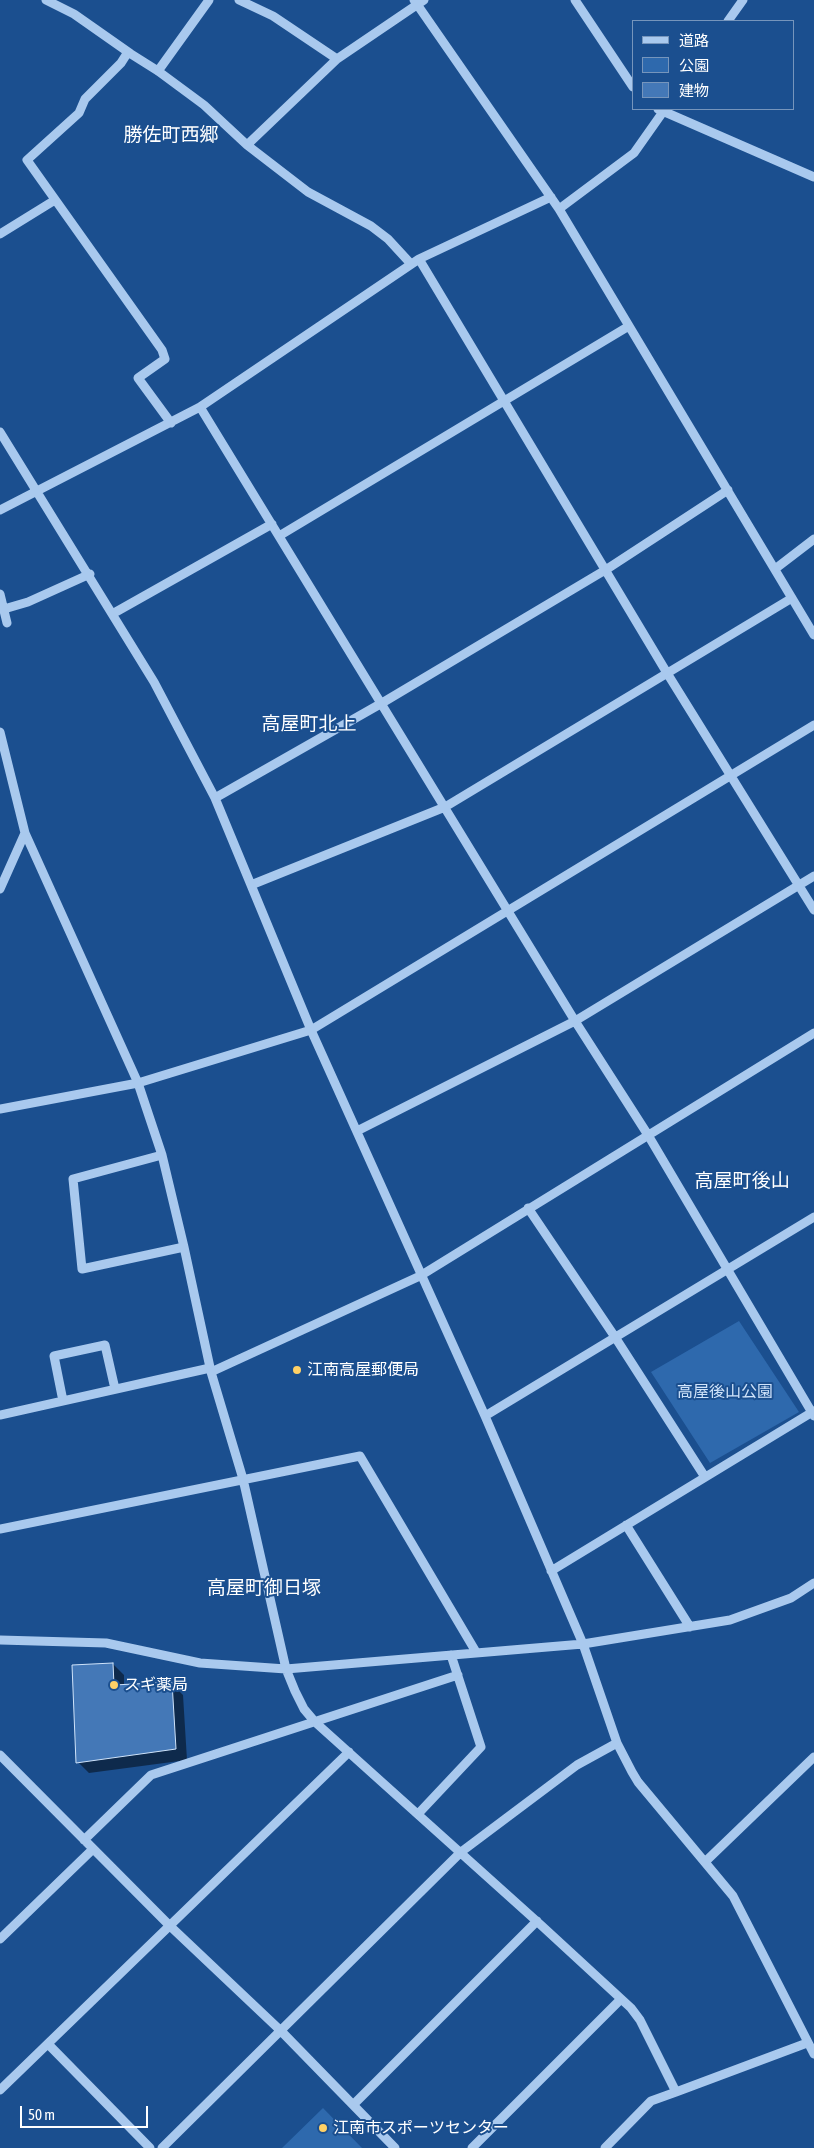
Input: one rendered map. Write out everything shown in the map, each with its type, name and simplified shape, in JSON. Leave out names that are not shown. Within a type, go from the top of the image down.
[{"type":"street","points":[[46,0],[74,14],[128,52],[158,70],[204,105],[247,145],[308,192],[371,226],[415,261],[505,400],[731,777],[814,910]]},
{"type":"street","points":[[158,70],[210,0]]},
{"type":"street","points":[[239,0],[273,16],[337,59]]},
{"type":"street","points":[[575,0],[632,86]]},
{"type":"street","points":[[247,145],[337,59],[418,2],[559,208],[814,635]]},
{"type":"street","points":[[729,20],[739,2]]},
{"type":"street","points":[[128,52],[121,63],[85,98],[79,113],[27,160],[162,350],[165,359],[138,378],[171,423]]},
{"type":"street","points":[[559,208],[634,153],[662,110],[814,177]]},
{"type":"street","points":[[0,510],[200,407],[415,261],[551,197]]},
{"type":"street","points":[[0,234],[55,200]]},
{"type":"street","points":[[279,536],[629,326]]},
{"type":"street","points":[[200,407],[574,1022],[648,1135],[813,1413],[551,1571]]},
{"type":"street","points":[[0,432],[114,613],[154,682],[215,798],[311,1030],[420,1276],[485,1416],[583,1644],[618,1743],[638,1782],[706,1861],[733,1896],[814,2054]]},
{"type":"street","points":[[215,798],[382,704],[607,569],[728,490]]},
{"type":"street","points":[[114,613],[272,524]]},
{"type":"street","points":[[775,569],[814,539]]},
{"type":"street","points":[[4,609],[28,602],[90,574]]},
{"type":"street","points":[[0,594],[7,623]]},
{"type":"street","points":[[251,885],[445,807],[792,598]]},
{"type":"street","points":[[0,1109],[138,1083],[311,1030],[814,725]]},
{"type":"street","points":[[0,732],[26,833],[138,1083],[162,1155],[211,1370],[243,1478],[286,1669],[304,1709],[315,1722],[621,1999],[640,2020],[676,2092]]},
{"type":"street","points":[[0,889],[26,833]]},
{"type":"street","points":[[357,1131],[574,1022],[814,876]]},
{"type":"street","points":[[0,1415],[211,1370],[420,1276],[814,1033]]},
{"type":"street","points":[[162,1155],[73,1179],[82,1269],[184,1246]]},
{"type":"street","points":[[528,1208],[615,1337],[705,1477]]},
{"type":"street","points":[[485,1416],[814,1217]]},
{"type":"street","points":[[63,1401],[54,1356],[105,1345],[115,1389]]},
{"type":"street","points":[[0,1528],[360,1456],[476,1652]]},
{"type":"street","points":[[626,1525],[690,1627]]},
{"type":"street","points":[[0,1640],[106,1643],[200,1663],[286,1669],[583,1644],[690,1627],[730,1620],[759,1611],[791,1598],[814,1583]]},
{"type":"street","points":[[418,1814],[481,1747],[451,1655]]},
{"type":"street","points":[[84,1840],[151,1775],[458,1674]]},
{"type":"street","points":[[162,2148],[460,1852],[577,1764],[618,1743]]},
{"type":"street","points":[[0,2090],[349,1752]]},
{"type":"street","points":[[0,1755],[170,1926],[281,2031],[395,2148]]},
{"type":"street","points":[[706,1861],[814,1757]]},
{"type":"street","points":[[0,1939],[92,1849]]},
{"type":"street","points":[[354,2104],[537,1921]]},
{"type":"street","points":[[472,2148],[621,1999]]},
{"type":"street","points":[[605,2148],[651,2101],[807,2043]]},
{"type":"street","points":[[48,2044],[150,2148]]},
{"type":"green space","name":"高屋後山公園","points":[[739,1321],[799,1412],[710,1463],[651,1372]]},
{"type":"green space","name":"江南市スポーツセンター","points":[[323,2108],[362,2148],[282,2148]]},
{"type":"building","points":[[113,1663],[114,1685],[172,1682],[176,1749],[76,1763],[72,1665]]},
{"type":"place","name":"江南高屋郵便局","points":[[297,1370]]},
{"type":"place","name":"スギ薬局","points":[[114,1685]]},
{"type":"place","name":"江南市スポーツセンター","points":[[323,2128]]},
{"type":"district","name":"勝佐町西郷","points":[[171,135]]},
{"type":"district","name":"高屋町北上","points":[[309,724]]},
{"type":"district","name":"高屋町後山","points":[[742,1181]]},
{"type":"district","name":"高屋町御日塚","points":[[264,1588]]}]
